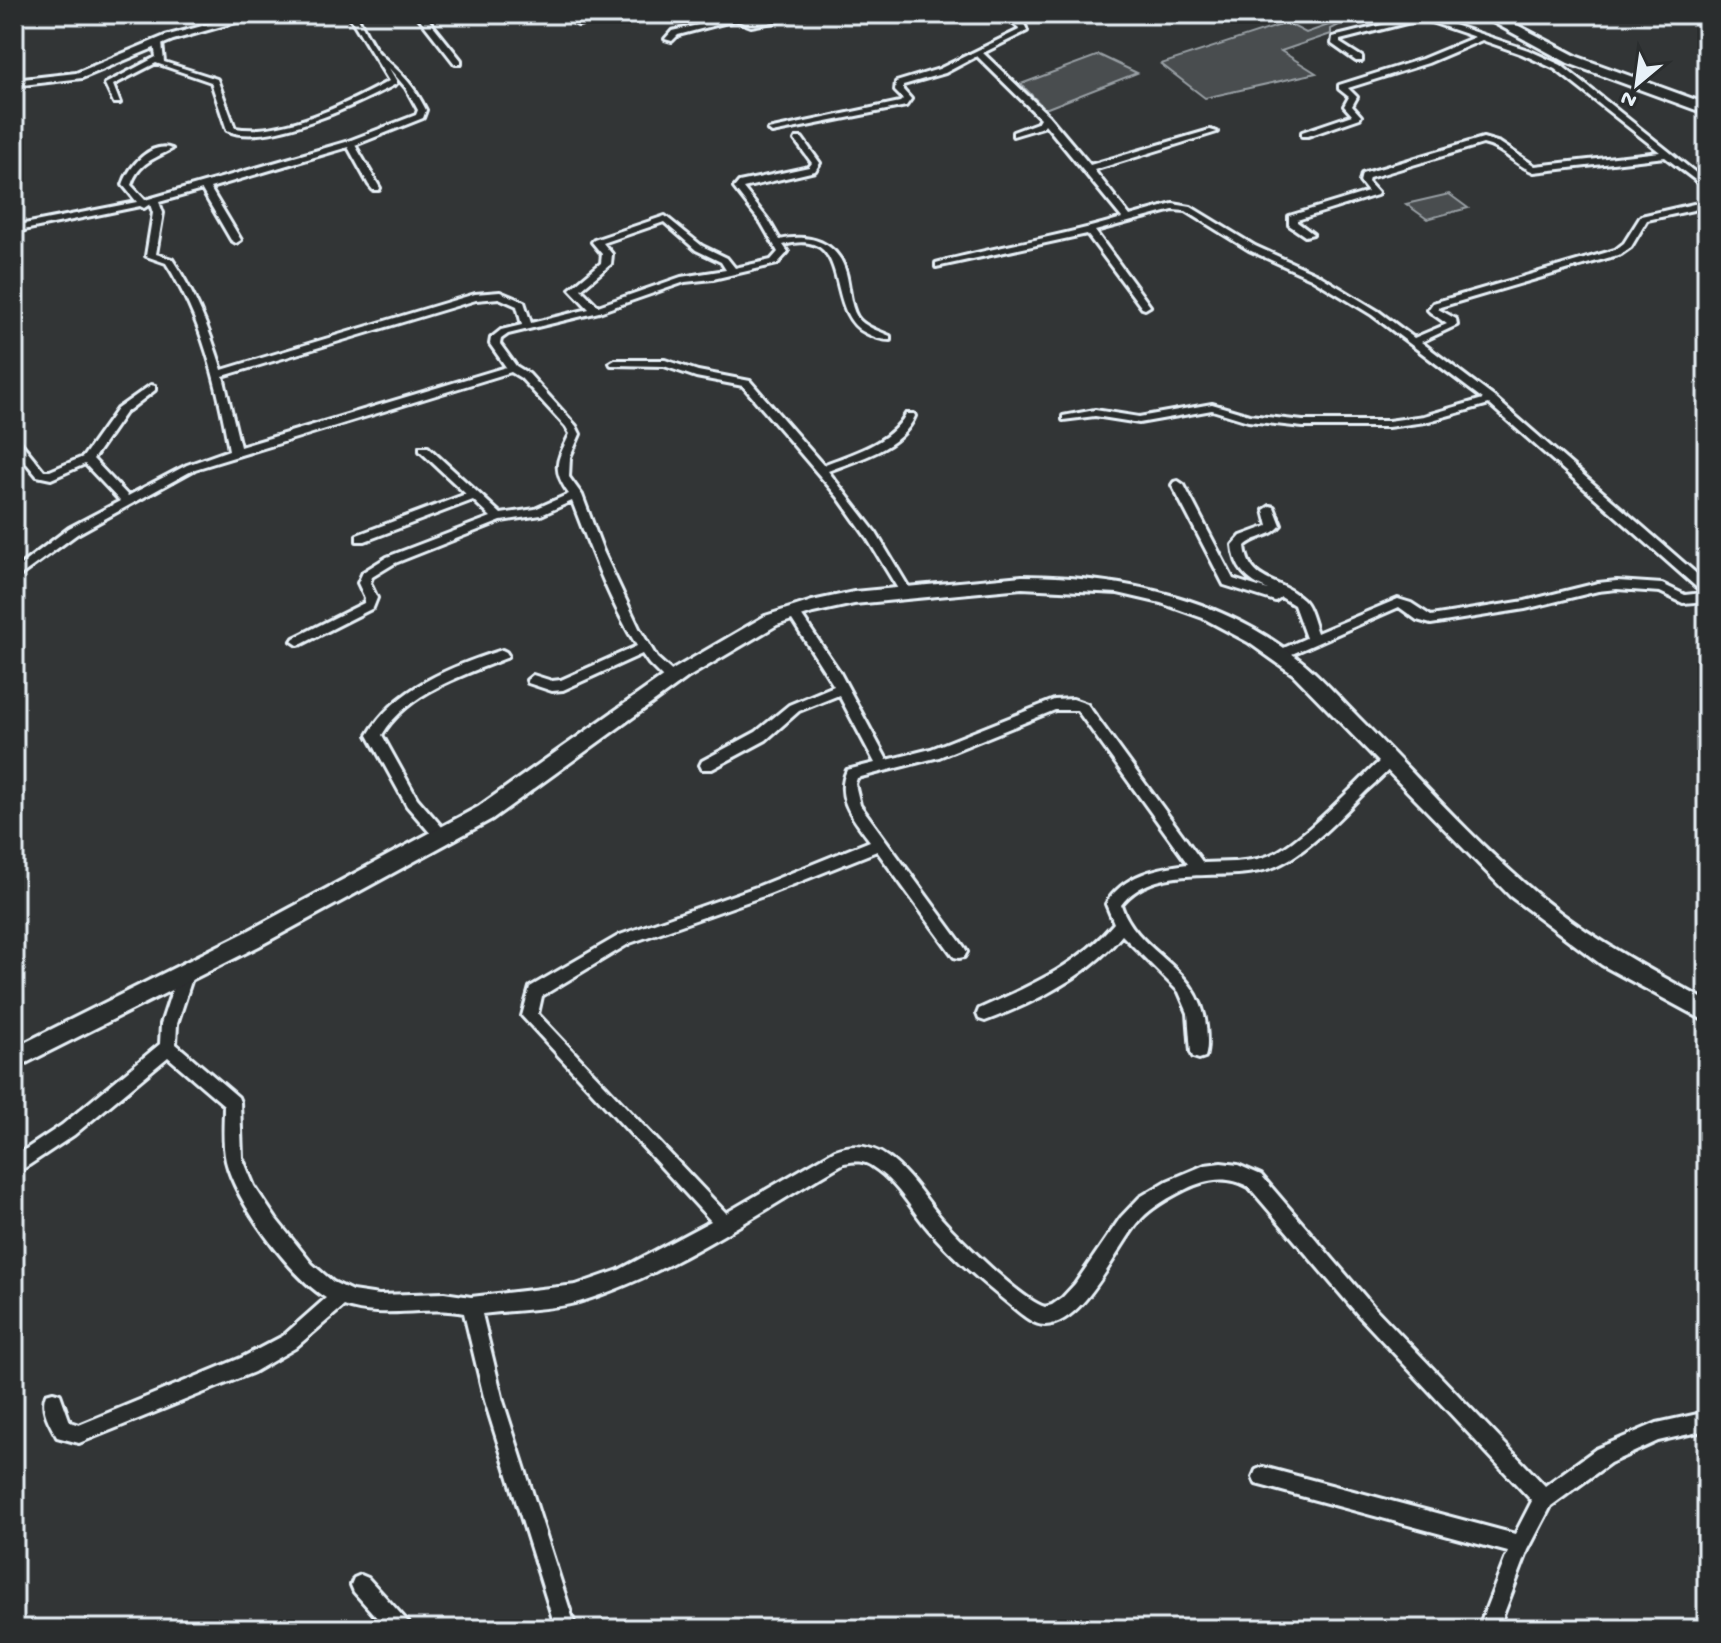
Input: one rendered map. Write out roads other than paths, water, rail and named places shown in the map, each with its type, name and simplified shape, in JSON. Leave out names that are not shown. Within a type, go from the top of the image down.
[{"type":"highway","points":[[1485,14],[1573,60],[1707,109]]},
{"type":"highway","points":[[1501,14],[1591,60],[1707,102]]},
{"type":"street","points":[[14,83],[78,76],[158,43],[236,16],[259,14]]},
{"type":"street","points":[[158,43],[164,66],[214,81],[231,130],[247,133],[306,119],[389,85],[394,80],[352,14]]},
{"type":"street","points":[[420,14],[458,62]]},
{"type":"street","points":[[578,23],[614,14]]},
{"type":"street","points":[[669,39],[675,33],[729,15],[751,24],[814,14]]},
{"type":"street","points":[[772,130],[903,104],[907,99],[899,91],[899,84],[942,71],[1023,31],[1022,26],[1004,14]]},
{"type":"street","points":[[1359,59],[1336,44],[1336,39],[1418,16],[1482,37],[1551,63],[1577,80],[1707,186]]},
{"type":"street","points":[[1305,134],[1357,116],[1348,106],[1353,97],[1342,87],[1425,61],[1482,37]]},
{"type":"street","points":[[978,53],[1045,117],[1090,168],[1128,219]]},
{"type":"street","points":[[117,101],[109,84],[160,58]]},
{"type":"street","points":[[14,229],[73,221],[149,203],[386,132],[423,112],[406,83],[379,58]]},
{"type":"street","points":[[1551,63],[1573,60]]},
{"type":"street","points":[[1016,134],[1040,125],[1045,117]]},
{"type":"street","points":[[1090,168],[1213,132]]},
{"type":"street","points":[[673,680],[644,648],[563,471],[564,457],[575,434],[571,426],[525,376],[512,368],[495,344],[496,338],[527,325],[596,310],[684,279],[774,262],[783,252],[779,243],[738,188],[742,184],[812,169],[816,163],[799,140]]},
{"type":"street","points":[[1308,234],[1292,223],[1292,218],[1374,193],[1364,182],[1365,176],[1483,141],[1496,143],[1516,160],[1534,169],[1668,154]]},
{"type":"street","points":[[350,144],[361,161],[366,177],[376,188]]},
{"type":"street","points":[[168,149],[144,157],[135,165],[128,181],[129,189],[158,213],[151,256],[169,261],[187,292],[217,375],[235,452]]},
{"type":"street","points":[[205,188],[236,240]]},
{"type":"street","points":[[1415,341],[1452,325],[1452,321],[1433,310],[1436,305],[1618,252],[1628,247],[1641,219],[1707,204]]},
{"type":"street","points":[[939,265],[995,249],[1045,243],[1091,232],[1173,207],[1188,209],[1252,248],[1314,276],[1415,341],[1491,400],[1707,590]]},
{"type":"street","points":[[596,310],[575,289],[606,264],[607,254],[597,242],[659,219],[670,222],[699,248],[724,260],[732,271]]},
{"type":"street","points":[[1091,232],[1145,306]]},
{"type":"street","points":[[779,243],[807,240],[834,254],[850,315],[857,324],[886,338]]},
{"type":"street","points":[[217,375],[440,306],[487,295],[500,295],[521,304],[527,325]]},
{"type":"street","points":[[615,363],[665,363],[696,374],[746,383],[842,494],[905,591]]},
{"type":"street","points":[[14,576],[73,531],[191,467],[512,368]]},
{"type":"street","points":[[14,441],[35,468],[46,475],[87,459],[121,411],[151,388]]},
{"type":"street","points":[[1067,418],[1095,413],[1139,420],[1212,407],[1248,418],[1303,424],[1388,424],[1425,419],[1491,400]]},
{"type":"street","points":[[820,470],[899,434],[907,426],[910,416]]},
{"type":"street","points":[[424,449],[499,518]]},
{"type":"street","points":[[87,459],[128,503]]},
{"type":"street","points":[[1178,485],[1228,582],[1299,603]]},
{"type":"street","points":[[361,538],[475,495]]},
{"type":"street","points":[[298,641],[369,605],[371,598],[364,583],[374,569],[499,518],[537,512],[576,495]]},
{"type":"street","points":[[1270,510],[1275,525],[1245,539],[1239,545],[1238,556],[1249,576],[1299,603],[1313,640]]},
{"type":"street","points":[[14,1059],[185,975],[443,838],[492,809],[673,680],[753,629],[793,612],[905,591],[1015,580],[1065,580],[1119,588],[1200,609],[1238,625],[1299,669],[1517,890],[1610,959],[1707,1012]]},
{"type":"street","points":[[1281,654],[1398,603],[1405,604],[1418,617],[1431,620],[1525,605],[1607,586],[1647,585],[1662,588],[1683,599],[1707,597]]},
{"type":"street","points":[[793,612],[842,688],[883,765]]},
{"type":"street","points":[[533,680],[552,686],[563,685],[644,648]]},
{"type":"street","points":[[443,838],[412,802],[375,735],[389,717],[431,685],[502,655]]},
{"type":"street","points":[[707,765],[761,736],[794,708],[842,688]]},
{"type":"street","points":[[959,952],[853,807],[848,784],[852,774],[934,753],[1054,705],[1073,704],[1082,707],[1200,870]]},
{"type":"street","points":[[1199,1052],[1197,1015],[1191,999],[1179,980],[1122,924],[1113,904],[1117,895],[1158,874],[1270,862],[1297,847],[1389,761]]},
{"type":"street","points":[[725,1224],[530,1016],[535,992],[625,939],[764,890],[878,844]]},
{"type":"street","points":[[985,1014],[1074,971],[1104,948],[1122,924]]},
{"type":"street","points":[[14,1167],[68,1130],[168,1047],[169,1024],[185,975]]},
{"type":"street","points":[[168,1047],[232,1102],[234,1162],[242,1183],[275,1231],[315,1279],[341,1297],[367,1303],[427,1300],[454,1301],[471,1306],[576,1294],[623,1277],[725,1224],[841,1156],[856,1152],[871,1156],[890,1170],[938,1227],[990,1278],[1035,1313],[1047,1317],[1058,1314],[1075,1296],[1137,1210],[1200,1174],[1221,1170],[1239,1172],[1255,1181],[1366,1311],[1544,1499]]},
{"type":"street","points":[[53,1401],[56,1416],[64,1430],[79,1434],[247,1365],[289,1342],[341,1297]]},
{"type":"street","points":[[471,1306],[494,1401],[566,1629]]},
{"type":"street","points":[[1488,1629],[1520,1545],[1544,1499],[1603,1456],[1657,1432],[1707,1421]]},
{"type":"street","points":[[1263,1477],[1520,1545]]},
{"type":"street","points":[[361,1585],[401,1629]]}]
